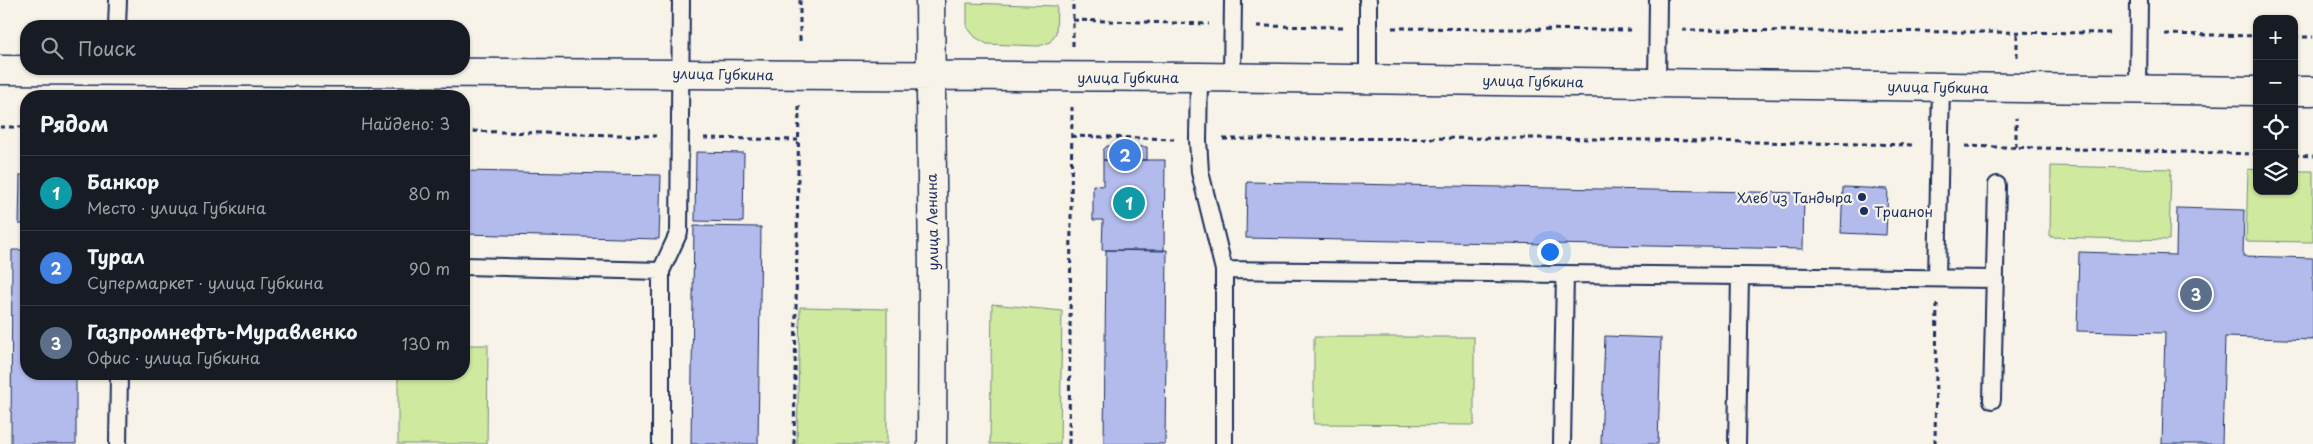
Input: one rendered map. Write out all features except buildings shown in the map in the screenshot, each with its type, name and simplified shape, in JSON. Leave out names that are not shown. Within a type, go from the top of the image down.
[{"type":"street","name":"улица Ленина","points":[[930,0],[932,444]]},
{"type":"street","name":"улица Губкина","points":[[0,70],[20,70]]},
{"type":"street","name":"улица Губкина","points":[[470,71],[1232,77],[2253,91]]},
{"type":"street","points":[[2298,91],[2313,91]]},
{"type":"lane","points":[[117,20],[118,0]]},
{"type":"lane","points":[[660,444],[661,271],[679,232],[681,0]]},
{"type":"lane","points":[[1232,77],[1233,0]]},
{"type":"lane","points":[[1368,0],[1368,79]]},
{"type":"lane","points":[[1657,83],[1658,0]]},
{"type":"lane","points":[[2138,0],[2138,89]]},
{"type":"lane","points":[[1199,77],[1198,140],[1200,172],[1224,270],[1224,444]]},
{"type":"lane","points":[[1937,278],[1941,87]]},
{"type":"lane","points":[[1992,400],[1997,185]]},
{"type":"lane","points":[[470,266],[661,271]]},
{"type":"lane","points":[[1224,270],[1995,280]]},
{"type":"lane","points":[[1562,444],[1565,274]]},
{"type":"lane","points":[[1738,444],[1740,276]]},
{"type":"lane","points":[[118,444],[119,380]]},
{"type":"path","points":[[794,444],[800,0]]},
{"type":"path","points":[[1069,444],[1073,0]]},
{"type":"path","points":[[2298,37],[2313,37]]},
{"type":"path","points":[[0,127],[20,127]]},
{"type":"path","points":[[470,131],[798,140]]},
{"type":"path","points":[[1071,136],[1198,140],[1541,138],[1941,145],[2253,154]]},
{"type":"path","points":[[2298,155],[2313,156]]},
{"type":"path","points":[[1935,444],[1937,278]]},
{"type":"green space","points":[[967,3],[1057,6],[1056,33],[1050,42],[1039,46],[987,44],[975,37],[967,27]]},
{"type":"green space","points":[[2051,166],[2171,169],[2169,240],[2050,237]]},
{"type":"green space","points":[[2248,169],[2253,170],[2253,195],[2298,195],[2298,171],[2313,171],[2313,242],[2246,241]]},
{"type":"green space","points":[[992,304],[1062,311],[1060,444],[990,444]]},
{"type":"green space","points":[[800,307],[887,309],[887,444],[797,444]]},
{"type":"green space","points":[[1314,337],[1474,337],[1474,425],[1314,424]]},
{"type":"green space","points":[[470,345],[488,345],[487,444],[398,444],[398,380],[470,380]]},
{"type":"place","name":"Турал","points":[[1125,155]]},
{"type":"place","name":"Хлеб из Тандыра","points":[[1862,197]]},
{"type":"place","name":"Банкор","points":[[1129,203]]},
{"type":"place","name":"Трианон","points":[[1864,211]]},
{"type":"place","name":"Газпромнефть-Муравленко","points":[[2196,294]]}]
